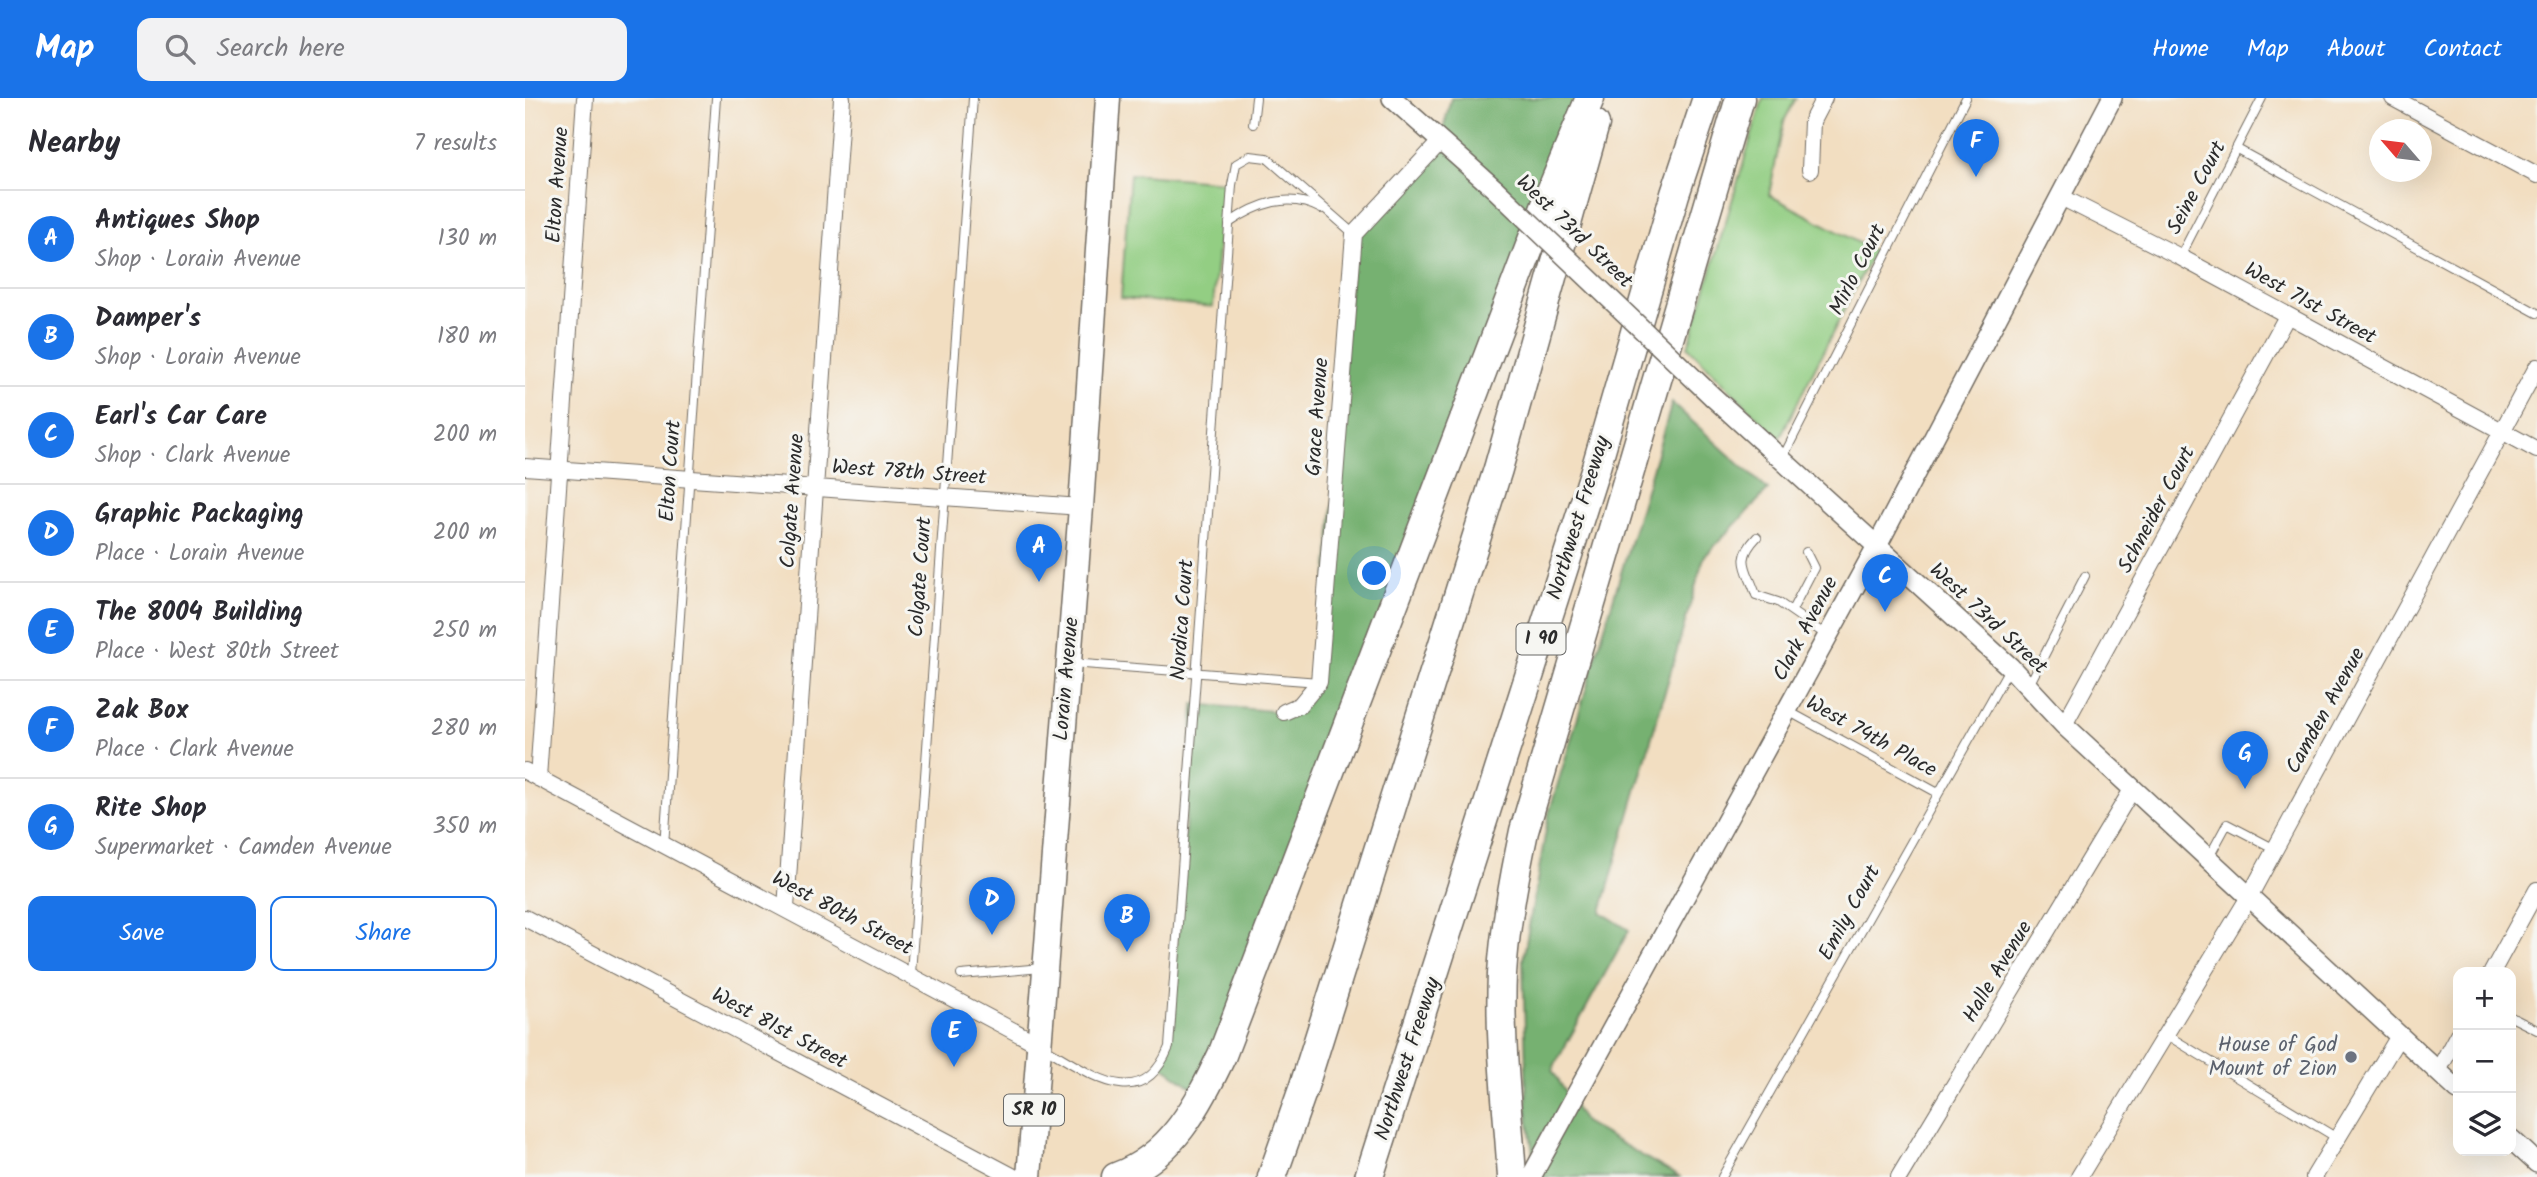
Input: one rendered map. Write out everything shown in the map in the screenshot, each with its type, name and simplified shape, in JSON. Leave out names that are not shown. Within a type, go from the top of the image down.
[{"type":"highway","points":[[1116,1177],[1152,1159],[1176,1136],[1203,1095],[1222,1055],[1549,196],[1590,98]]},
{"type":"highway","points":[[1272,1177],[1498,469],[1602,98]]},
{"type":"highway","name":"Northwest Freeway","points":[[1369,1177],[1596,467],[1675,194],[1707,98]]},
{"type":"highway","points":[[1512,1177],[1505,1091],[1502,975],[1514,876],[1524,831],[1740,98]]},
{"type":"main road","name":"Lorain Avenue","points":[[1029,1177],[1081,507],[1108,98]]},
{"type":"street","name":"Elton Avenue","points":[[532,774],[559,469],[585,98]]},
{"type":"street","name":"Colgate Avenue","points":[[786,908],[842,98]]},
{"type":"street","name":"West 73rd Street","points":[[1392,98],[1496,190],[1713,397],[2010,667],[2064,725],[2453,1085]]},
{"type":"street","points":[[1810,170],[1812,121],[1824,98]]},
{"type":"street","name":"Clark Avenue","points":[[1531,1177],[1877,546],[2112,98]]},
{"type":"street","points":[[2393,98],[2537,175]]},
{"type":"street","points":[[1354,234],[1440,142]]},
{"type":"street","name":"West 71st Street","points":[[2061,197],[2180,257],[2537,450]]},
{"type":"street","name":"Grace Avenue","points":[[1319,682],[1354,234]]},
{"type":"street","name":"Schneider Court","points":[[2064,725],[2287,316]]},
{"type":"street","name":"Camden Avenue","points":[[2079,1177],[2249,897],[2537,368]]},
{"type":"street","name":"West 78th Street","points":[[525,467],[1081,507]]},
{"type":"street","points":[[1284,712],[1300,705],[1319,682]]},
{"type":"street","name":"West 80th Street","points":[[532,774],[1038,1044]]},
{"type":"street","name":"Halle Avenue","points":[[1899,1177],[2133,788]]},
{"type":"street","points":[[2495,967],[2537,890]]},
{"type":"street","name":"West 81st Street","points":[[525,919],[1014,1177]]},
{"type":"street","points":[[2314,1177],[2399,1036]]},
{"type":"street","points":[[2438,1071],[2453,1043]]},
{"type":"street","points":[[2516,1144],[2537,1163]]},
{"type":"lane","name":"Elton Court","points":[[664,846],[716,98]]},
{"type":"lane","name":"Colgate Court","points":[[911,974],[973,98]]},
{"type":"lane","points":[[1253,124],[1256,98]]},
{"type":"lane","name":"Mirlo Court","points":[[1782,459],[1966,98]]},
{"type":"lane","name":"Seine Court","points":[[2180,257],[2262,98]]},
{"type":"lane","points":[[2237,149],[2537,313]]},
{"type":"lane","name":"Nordica Court","points":[[1140,1084],[1162,1066],[1169,1047],[1234,169],[1240,159],[1250,156],[1267,158],[1337,218]]},
{"type":"lane","points":[[1229,222],[1256,206],[1272,201],[1303,203],[1337,218],[1354,234]]},
{"type":"lane","points":[[1757,537],[1746,548],[1742,563],[1756,595],[1792,610],[1828,636]]},
{"type":"lane","points":[[1792,610],[1814,568],[1806,552]]},
{"type":"lane","points":[[2028,687],[2085,576]]},
{"type":"lane","points":[[1068,663],[1319,682]]},
{"type":"lane","name":"Emily Court","points":[[1722,1177],[2010,667]]},
{"type":"lane","name":"West 74th Place","points":[[1788,711],[1938,793]]},
{"type":"lane","points":[[2208,859],[2227,824],[2275,849]]},
{"type":"lane","points":[[961,975],[1044,968]]},
{"type":"lane","points":[[2516,1020],[2537,1030]]},
{"type":"lane","points":[[2165,1034],[2337,1138]]},
{"type":"lane","name":"West 80th Street","points":[[1038,1044],[1102,1080],[1115,1085],[1140,1084]]},
{"type":"green space","points":[[1451,98],[1590,98],[1203,1095],[1162,1066],[1169,1047],[1194,704],[1284,712],[1319,682],[1354,234],[1440,142]]},
{"type":"green space","points":[[1763,98],[1796,98],[1784,121],[1769,195],[1874,251],[1779,439],[1688,347]]},
{"type":"green space","points":[[1130,174],[1224,182],[1213,307],[1121,298]]},
{"type":"green space","points":[[1672,403],[1768,490],[1704,557],[1601,912],[1629,930],[1552,1070],[1584,1122],[1679,1177],[1536,1177],[1527,1109],[1523,960],[1549,813]]},
{"type":"place","name":"Zak Box","points":[[1976,177]]},
{"type":"place","name":"Antiques Shop","points":[[1039,582]]},
{"type":"place","name":"Earl's Car Care","points":[[1885,612]]},
{"type":"place","name":"Rite Shop","points":[[2245,789]]},
{"type":"place","name":"Graphic Packaging","points":[[992,935]]},
{"type":"place","name":"Damper's","points":[[1127,952]]},
{"type":"place","name":"House of God Mount of Zion","points":[[2351,1057]]},
{"type":"place","name":"The 8004 Building","points":[[954,1067]]}]
